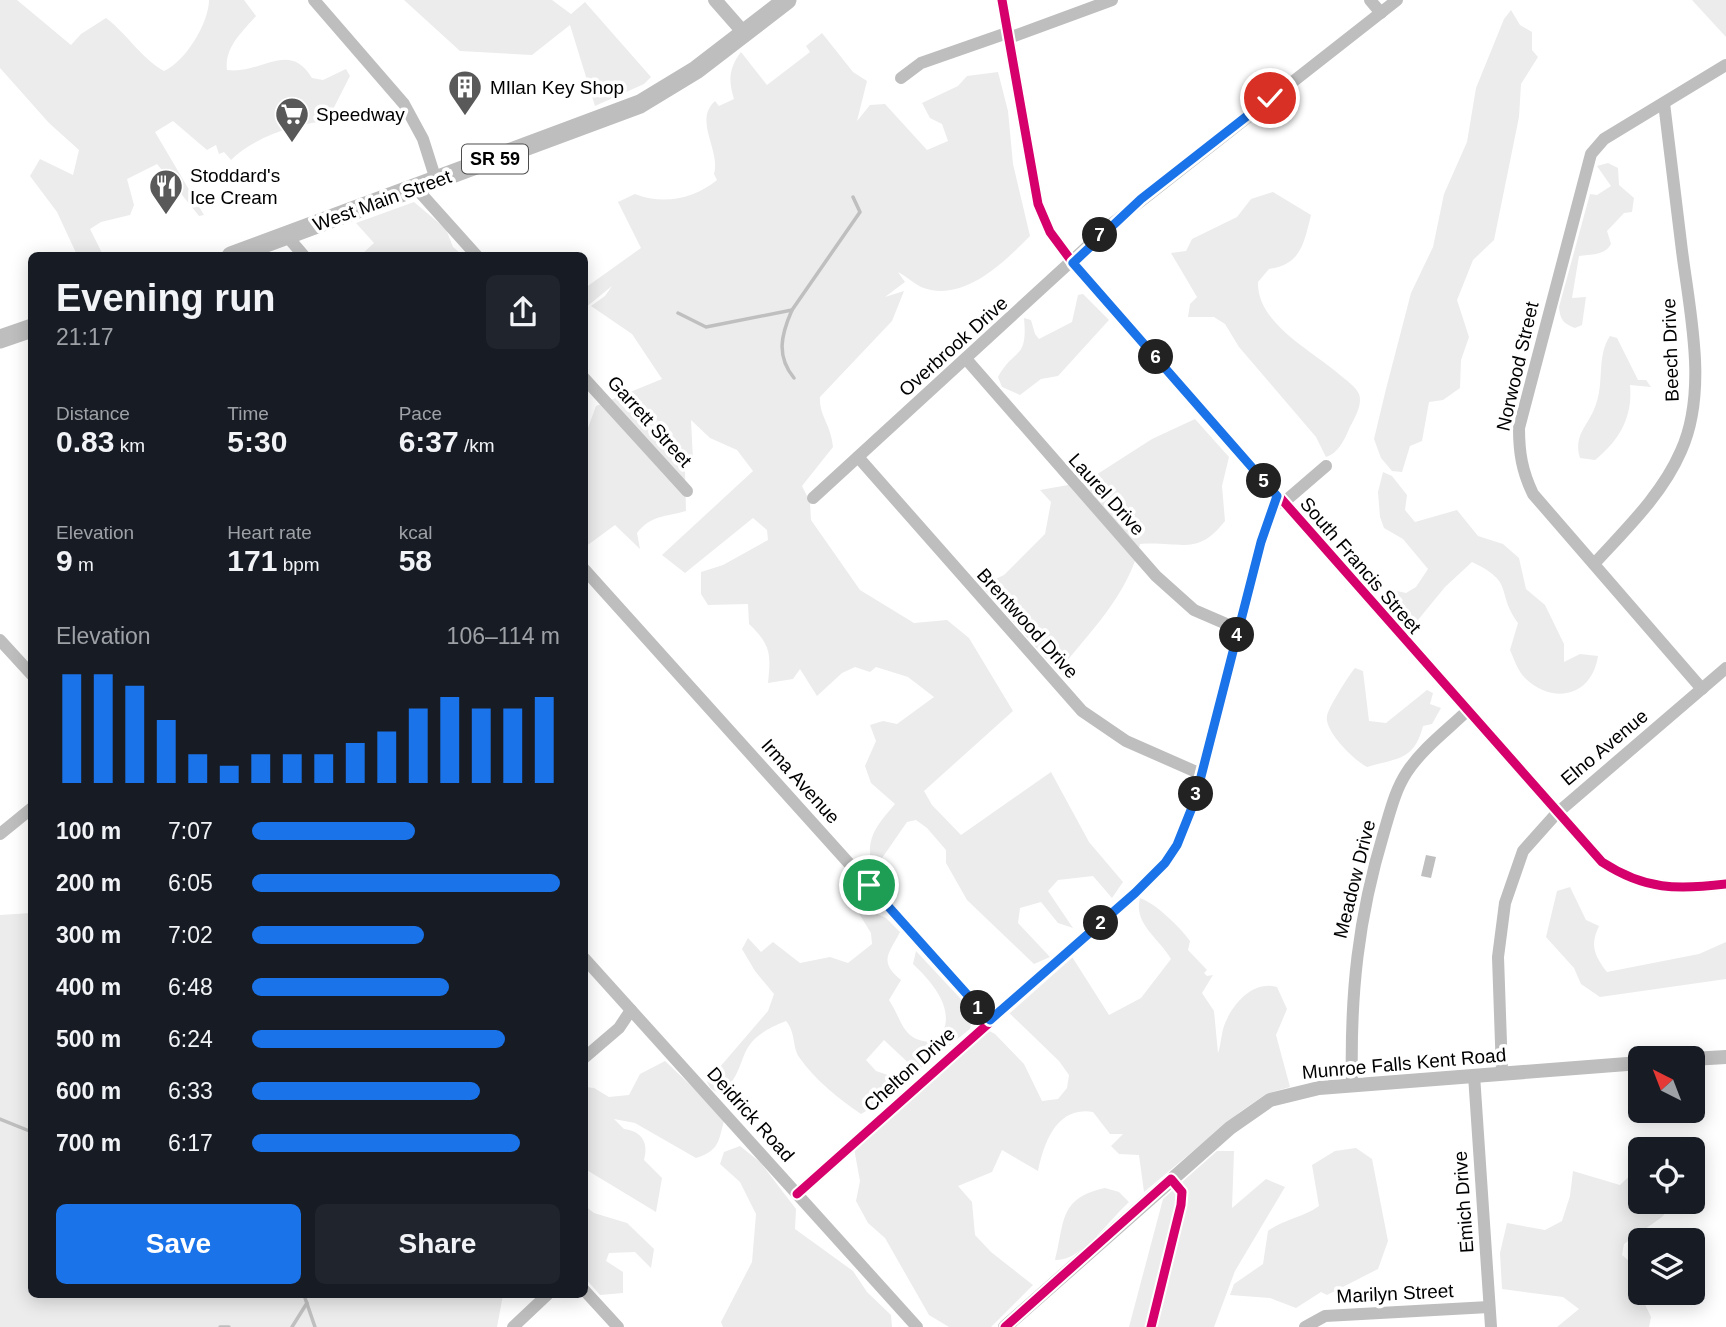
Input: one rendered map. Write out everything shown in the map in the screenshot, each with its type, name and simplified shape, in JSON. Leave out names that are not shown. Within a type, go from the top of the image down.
[{"type":"main road","name":"West Main Street","points":[[241,252],[640,104],[677,83],[787,0]]},
{"type":"main road","points":[[0,339],[28,332]]},
{"type":"street","points":[[314,0],[404,104],[423,138],[436,180]]},
{"type":"street","points":[[715,0],[744,33]]},
{"type":"street","name":"South Francis Street","points":[[1002,0],[1038,204],[1051,232],[1073,263],[1556,814],[1602,862],[1622,875],[1647,884],[1671,888],[1726,884]]},
{"type":"street","points":[[901,78],[921,63],[1112,0]]},
{"type":"street","points":[[1370,0],[1381,13]]},
{"type":"street","name":"Overbrook Drive","points":[[813,498],[1141,199],[1397,0]]},
{"type":"street","name":"Norwood Street","points":[[1702,689],[1533,494],[1519,453],[1520,428],[1591,154],[1604,139],[1726,65]]},
{"type":"street","name":"Beech Drive","points":[[1594,564],[1672,471],[1682,449],[1693,403],[1693,347],[1664,103]]},
{"type":"street","points":[[416,188],[473,252]]},
{"type":"street","points":[[286,235],[301,252]]},
{"type":"street","name":"Laurel Drive","points":[[967,360],[1156,576],[1194,610],[1238,629]]},
{"type":"street","name":"Garrett Street","points":[[588,382],[687,491]]},
{"type":"street","name":"Brentwood Drive","points":[[858,457],[1082,711],[1109,732],[1201,775]]},
{"type":"street","points":[[1280,499],[1326,466]]},
{"type":"street","name":"Chelton Drive","points":[[797,1194],[990,1020],[1078,945],[1165,863],[1185,829],[1261,542],[1280,499]]},
{"type":"street","name":"Irma Avenue","points":[[588,573],[990,1020]]},
{"type":"street","points":[[0,640],[28,671]]},
{"type":"street","name":"Elno Avenue","points":[[1502,1072],[1497,957],[1505,902],[1523,851],[1556,814],[1726,668]]},
{"type":"street","name":"Meadow Drive","points":[[1352,1084],[1354,963],[1381,843],[1396,793],[1407,772],[1466,712]]},
{"type":"street","points":[[0,834],[28,811]]},
{"type":"street","name":"Deidrick Road","points":[[588,962],[917,1327]]},
{"type":"street","points":[[588,1054],[618,1028],[631,1010]]},
{"type":"street","points":[[1705,1058],[1726,1057]]},
{"type":"street","name":"Munroe Falls Kent Road","points":[[1005,1327],[1252,1111],[1291,1093],[1352,1084],[1628,1064]]},
{"type":"street","name":"Emich Drive","points":[[1474,1075],[1491,1327]]},
{"type":"street","points":[[588,1294],[618,1327]]},
{"type":"street","points":[[513,1327],[544,1298]]},
{"type":"street","name":"Marilyn Street","points":[[1305,1327],[1325,1316],[1489,1307]]},
{"type":"shaded area","points":[[0,0],[17,0],[71,45],[81,34],[106,18],[164,71],[180,59],[194,41],[205,20],[209,0],[244,0],[256,16],[231,47],[227,70],[251,68],[284,60],[294,61],[312,78],[323,80],[346,69],[350,76],[327,121],[302,125],[263,138],[231,160],[224,152],[219,154],[216,145],[207,150],[173,121],[155,132],[204,215],[199,216],[157,164],[127,179],[134,205],[130,215],[101,222],[90,229],[102,252],[76,252],[57,212],[30,176],[40,159],[73,175],[79,150],[49,123],[0,68]]},
{"type":"shaded area","points":[[404,0],[552,0],[571,14],[585,2],[651,77],[644,84],[595,106],[570,25],[532,55],[460,51]]},
{"type":"shaded area","points":[[1692,0],[1726,0],[1726,37]]},
{"type":"shaded area","points":[[1511,10],[1520,25],[1532,32],[1532,50],[1538,57],[1521,84],[1519,117],[1494,240],[1473,260],[1457,300],[1469,337],[1461,360],[1460,388],[1443,400],[1429,402],[1422,441],[1410,446],[1402,472],[1392,471],[1381,458],[1374,439],[1386,389],[1411,293],[1433,247],[1444,194],[1467,142],[1476,88],[1504,19]]},
{"type":"shaded area","points":[[822,33],[853,72],[867,81],[857,121],[870,105],[885,104],[927,150],[948,141],[942,124],[930,118],[922,103],[958,86],[967,76],[998,72],[1008,111],[1013,164],[1030,236],[982,278],[952,290],[937,291],[921,287],[898,272],[905,282],[885,297],[904,291],[892,321],[820,397],[821,410],[833,447],[802,486],[810,502],[811,520],[860,590],[914,623],[947,620],[969,638],[1013,711],[924,791],[932,805],[961,835],[1051,772],[1089,842],[1123,882],[1112,898],[1093,876],[1058,880],[1048,891],[1073,928],[1058,923],[1041,902],[1020,908],[1018,923],[1050,957],[1034,964],[967,900],[946,863],[946,850],[927,828],[916,820],[907,822],[880,861],[871,862],[872,837],[895,804],[871,783],[865,766],[876,741],[870,725],[883,721],[897,724],[934,697],[908,677],[876,667],[870,672],[855,667],[842,673],[817,696],[800,669],[793,679],[768,683],[768,650],[762,638],[749,624],[748,604],[708,605],[701,594],[701,572],[723,565],[768,540],[767,530],[753,518],[685,573],[662,555],[753,471],[737,450],[710,438],[691,420],[693,460],[685,470],[686,511],[659,517],[642,527],[637,533],[640,549],[615,525],[588,545],[588,428],[596,406],[662,379],[632,334],[591,306],[605,296],[612,286],[588,306],[588,286],[641,248],[618,202],[635,194],[656,199],[688,196],[717,180],[707,117],[715,101],[719,106],[734,99],[731,74],[741,52],[767,85],[810,52],[806,46]]},
{"type":"shaded area","points":[[1608,163],[1618,168],[1619,185],[1634,198],[1632,212],[1624,213],[1607,231],[1611,244],[1605,251],[1579,256],[1572,298],[1586,297],[1582,325],[1575,328],[1563,321],[1559,307],[1590,194],[1597,195],[1611,186],[1597,166]]},
{"type":"shaded area","points":[[1273,192],[1311,215],[1303,243],[1295,258],[1280,267],[1269,269],[1258,282],[1260,297],[1266,311],[1276,323],[1350,383],[1360,398],[1357,412],[1343,442],[1334,453],[1326,457],[1316,437],[1239,347],[1225,324],[1214,317],[1188,317],[1190,304],[1197,297],[1171,253],[1186,251],[1192,239],[1237,217],[1251,199]]},
{"type":"shaded area","points":[[414,202],[446,229],[453,247],[459,252],[364,252],[374,243],[356,223]]},
{"type":"shaded area","points":[[1083,294],[1109,320],[1058,376],[1041,379],[1020,395],[1002,387],[998,377],[1022,348],[1024,318],[1031,320],[1039,339],[1072,322],[1078,295]]},
{"type":"shaded area","points":[[1610,336],[1617,338],[1638,380],[1646,380],[1651,387],[1630,385],[1627,417],[1618,436],[1595,460],[1580,458],[1578,443],[1598,398],[1603,353]]},
{"type":"shaded area","points":[[1195,419],[1229,457],[1222,486],[1225,521],[1215,532],[1197,543],[1140,544],[1135,562],[1117,596],[1095,628],[1058,672],[981,586],[1004,575],[1045,534],[1051,502],[1040,490],[1085,482],[1152,439]]},
{"type":"shaded area","points":[[1383,472],[1392,476],[1407,495],[1405,510],[1415,522],[1457,510],[1478,536],[1503,544],[1519,558],[1526,589],[1545,605],[1564,644],[1564,662],[1580,654],[1598,656],[1594,670],[1580,688],[1560,694],[1548,692],[1526,679],[1518,669],[1510,650],[1518,623],[1507,603],[1503,588],[1495,576],[1472,562],[1445,587],[1413,626],[1403,622],[1397,591],[1406,593],[1416,587],[1428,569],[1403,539],[1384,528],[1380,517],[1378,492]]},
{"type":"shaded area","points":[[1355,668],[1363,671],[1369,721],[1386,723],[1427,690],[1433,693],[1430,704],[1441,708],[1432,724],[1423,726],[1415,746],[1403,756],[1367,767],[1348,752],[1330,729],[1327,722],[1328,712]]},
{"type":"shaded area","points":[[1426,855],[1436,857],[1431,878],[1421,876]]},
{"type":"shaded area","points":[[1570,887],[1586,920],[1599,926],[1595,950],[1607,972],[1699,954],[1726,942],[1726,979],[1600,997],[1581,984],[1574,968],[1546,937],[1557,891]]},
{"type":"shaded area","points":[[1140,898],[1160,910],[1180,929],[1190,941],[1188,950],[1207,970],[1204,973],[1207,976],[1213,975],[1202,993],[1214,1011],[1218,1053],[1224,1026],[1238,1002],[1252,990],[1277,987],[1287,1009],[1276,1035],[1290,1087],[1266,1094],[1240,1112],[1144,1192],[1139,1155],[1119,1154],[1111,1146],[1123,1134],[1110,1134],[1093,1112],[1081,1112],[1061,1120],[1044,1149],[1038,1171],[1002,1150],[992,1172],[958,1186],[972,1202],[975,1235],[991,1252],[1033,1285],[991,1327],[949,1327],[929,1315],[885,1238],[868,1223],[856,1201],[860,1181],[853,1143],[982,1027],[995,1034],[1024,1064],[1042,1101],[1058,1099],[1067,1088],[1069,1075],[1059,1061],[1004,1008],[1069,952],[1109,1015],[1141,998],[1171,959],[1140,916]]},
{"type":"shaded area","points":[[869,910],[886,918],[900,932],[889,952],[888,962],[901,980],[889,1000],[910,1035],[917,1039],[937,1042],[946,1021],[937,991],[913,964],[916,951],[973,1012],[970,1029],[917,1071],[884,1040],[866,1060],[876,1071],[891,1076],[894,1088],[891,1096],[861,1114],[828,1088],[805,1065],[797,1053],[786,1021],[756,1037],[744,1054],[731,1083],[721,1094],[711,1089],[707,1082],[768,1011],[774,994],[755,971],[742,949],[748,938],[761,952],[773,942],[800,963],[830,957],[848,963],[872,944],[871,933],[858,912]]},
{"type":"shaded area","points":[[28,913],[28,1298],[502,1298],[497,1327],[0,1327],[0,915]]},
{"type":"shaded area","points":[[665,1061],[725,1118],[714,1148],[696,1158],[635,1123],[614,1119],[624,1129],[640,1135],[646,1148],[644,1160],[662,1178],[656,1212],[588,1171],[588,1087],[609,1097],[629,1095],[640,1074]]},
{"type":"shaded area","points":[[740,1146],[760,1162],[796,1209],[795,1229],[853,1271],[867,1292],[891,1315],[892,1327],[723,1327],[721,1322],[752,1262],[756,1214],[740,1182],[720,1164],[724,1152]]},
{"type":"shaded area","points":[[1356,1148],[1372,1159],[1388,1241],[1378,1269],[1327,1295],[1321,1292],[1296,1308],[1270,1298],[1230,1295],[1234,1284],[1263,1264],[1268,1231],[1319,1206],[1312,1165],[1335,1151]]},
{"type":"shaded area","points":[[1217,1151],[1234,1151],[1232,1208],[1266,1179],[1285,1187],[1235,1271],[1214,1327],[1129,1327],[1163,1199]]},
{"type":"shaded area","points":[[1573,1171],[1620,1185],[1628,1177],[1628,1214],[1664,1214],[1647,1228],[1628,1228],[1628,1241],[1624,1244],[1622,1255],[1628,1260],[1628,1305],[1645,1305],[1651,1317],[1649,1327],[1557,1327],[1579,1309],[1563,1297],[1502,1289],[1500,1253],[1507,1223],[1545,1230],[1562,1221],[1570,1196]]},
{"type":"shaded area","points":[[1105,1188],[1119,1192],[1129,1202],[1085,1247],[1065,1259],[1055,1260],[1063,1224],[1071,1205],[1090,1192]]},
{"type":"shaded area","points":[[588,1208],[594,1213],[627,1223],[654,1249],[651,1268],[635,1252],[609,1253],[606,1261],[623,1272],[623,1293],[600,1295],[588,1281]]},
{"type":"waterway","points":[[794,378],[788,370],[783,353],[785,328],[792,310],[860,212],[853,197]]},
{"type":"waterway","points":[[678,313],[706,327],[792,310]]},
{"type":"waterway","points":[[0,1119],[28,1130]]},
{"type":"waterway","points":[[305,1298],[315,1327]]},
{"type":"waterway","points":[[292,1327],[307,1303]]},
{"type":"waterway","points":[[220,1327],[229,1327]]},
{"type":"cycle path","points":[[1002,0],[1038,204],[1050,232],[1073,263],[1602,862],[1633,878],[1662,886],[1726,884]]},
{"type":"cycle path","points":[[797,1194],[1135,893],[1165,863],[1177,845],[1195,800],[1261,542],[1277,496]]},
{"type":"cycle path","points":[[1005,1327],[1171,1179],[1182,1192],[1181,1205],[1151,1327]]},
{"type":"place","name":"MIlan Key Shop","points":[[465,117]]},
{"type":"place","name":"Speedway","points":[[292,144]]},
{"type":"place","name":"Stoddard's Ice Cream","points":[[166,216]]},
{"type":"route","points":[[869,885],[990,1020],[1135,893],[1165,863],[1177,845],[1195,800],[1261,542],[1277,496],[1073,263],[1141,199],[1270,98]]}]
